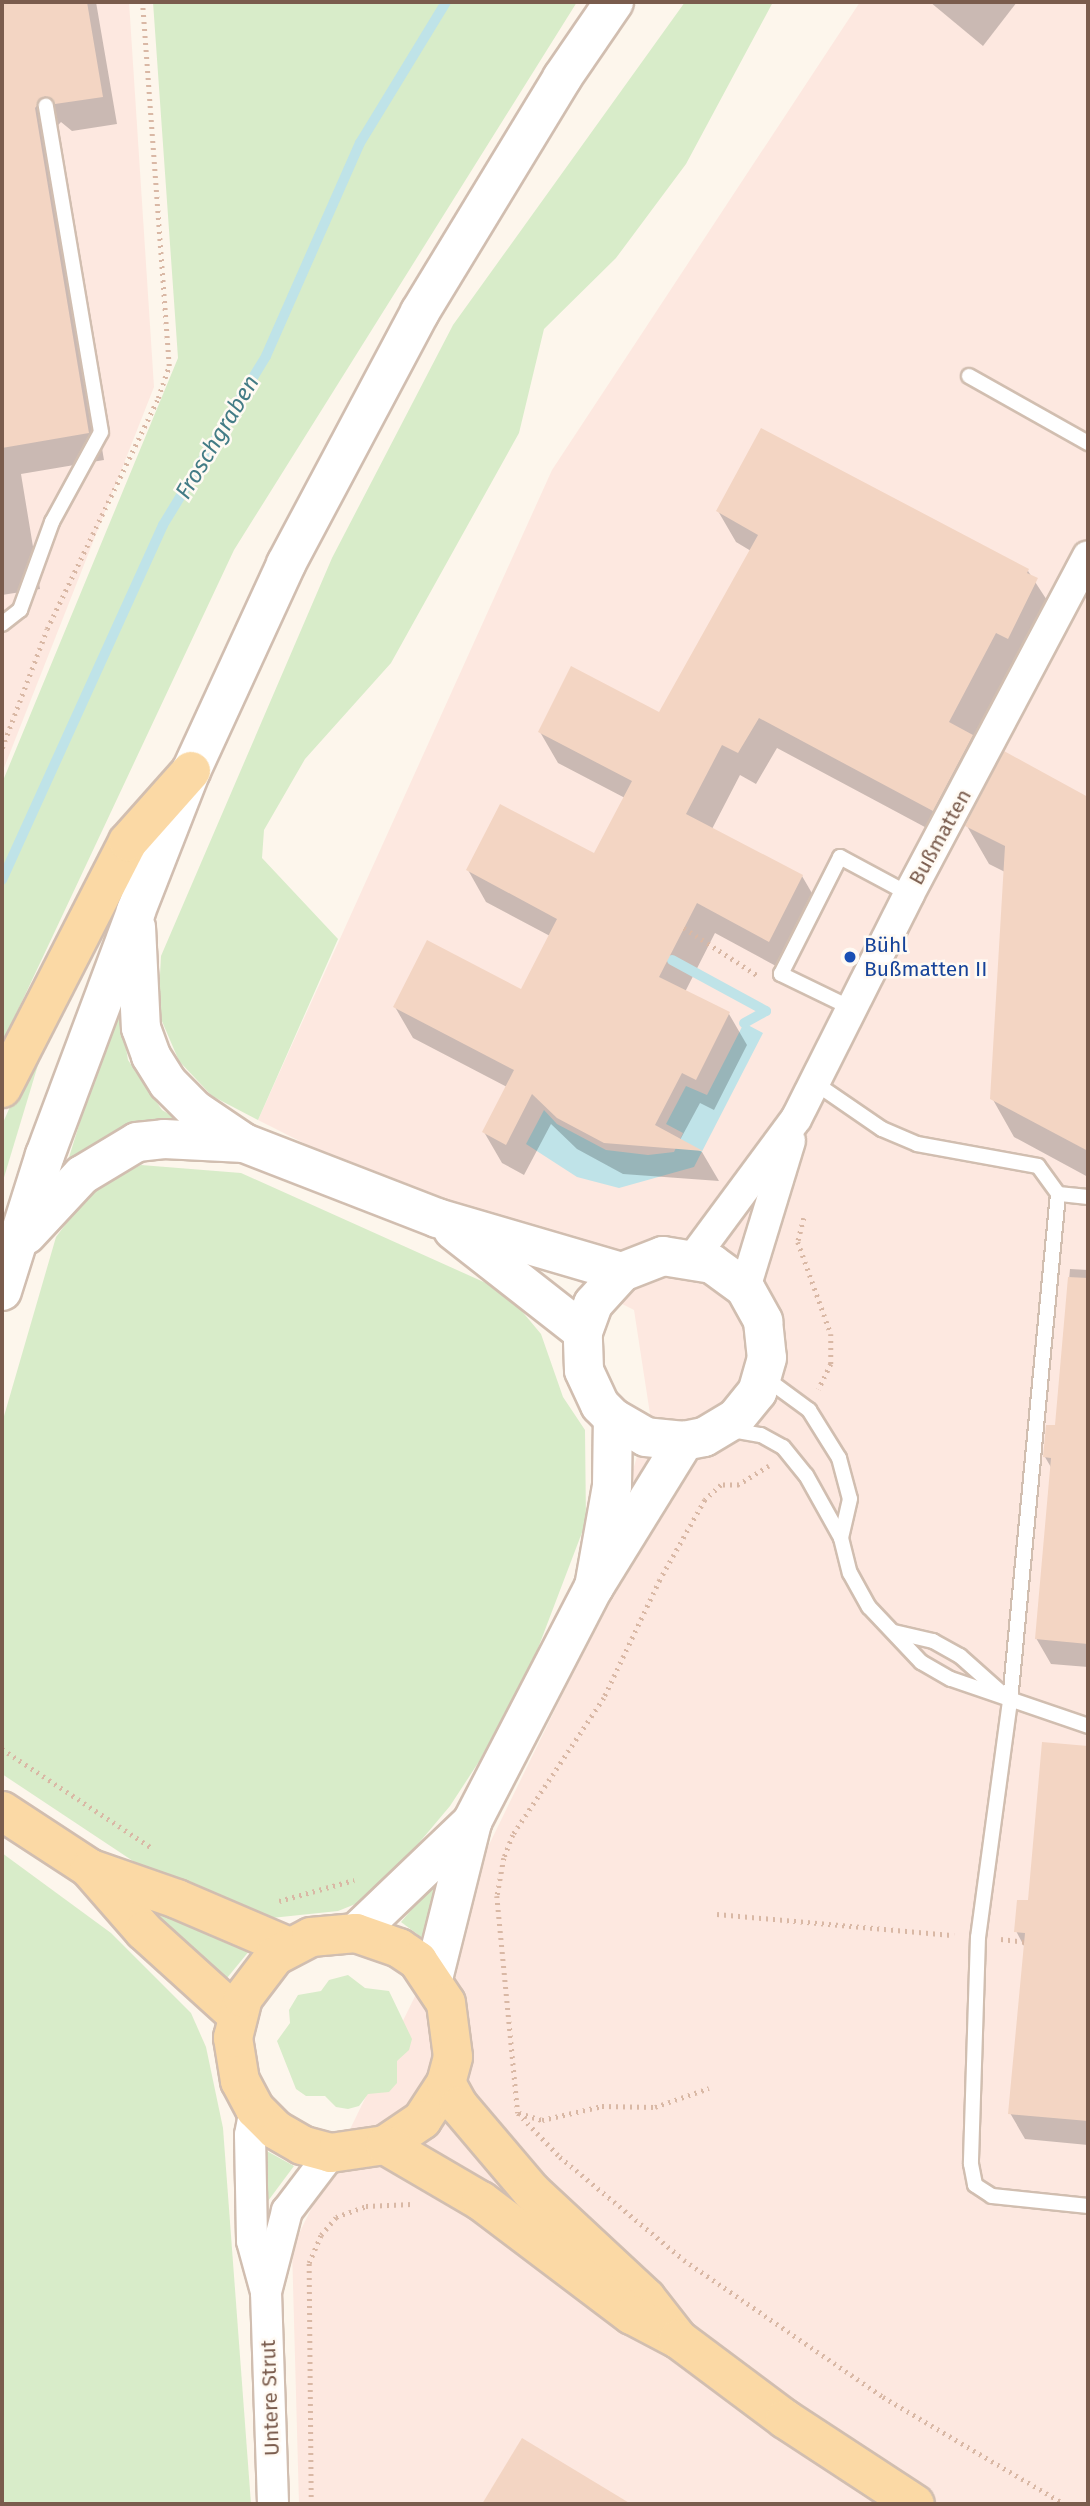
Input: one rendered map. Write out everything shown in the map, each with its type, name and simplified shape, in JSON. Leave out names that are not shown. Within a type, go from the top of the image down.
[{"type":"main road","points":[[2,1291],[88,1033],[191,771],[286,564],[420,312],[562,78],[614,2]]},
{"type":"main road","points":[[2,1088],[128,842],[191,771]]},
{"type":"main road","points":[[136,911],[141,1028],[151,1056],[180,1097],[244,1143],[437,1218],[622,1272]]},
{"type":"main road","points":[[15,1248],[82,1175],[137,1142],[164,1139],[244,1143]]},
{"type":"main road","points":[[437,1218],[583,1332]]},
{"type":"main road","points":[[663,1256],[693,1258],[712,1264],[745,1288],[765,1330],[763,1376],[748,1406],[724,1428],[684,1441],[646,1437],[613,1418],[600,1405],[584,1370],[583,1332],[593,1304],[622,1272],[663,1256]]},
{"type":"main road","points":[[594,1587],[612,1486],[613,1418]]},
{"type":"main road","points":[[433,1979],[472,1822],[594,1587],[651,1502],[684,1441]]},
{"type":"main road","points":[[2,1811],[89,1868],[177,1899],[289,1947]]},
{"type":"main road","points":[[356,1933],[472,1822]]},
{"type":"main road","points":[[89,1868],[144,1931],[237,2015]]},
{"type":"main road","points":[[356,1933],[399,1948],[433,1979],[453,2029],[446,2083],[422,2120],[385,2145],[331,2152],[302,2145],[276,2130],[255,2109],[234,2060],[237,2015],[262,1969],[289,1947],[311,1937],[356,1933]]},
{"type":"main road","points":[[446,2083],[485,2140],[564,2224],[646,2298],[678,2339]]},
{"type":"main road","points":[[385,2145],[446,2178],[632,2315],[678,2339],[785,2419],[915,2504]]},
{"type":"street","name":"Bußmatten","points":[[693,1258],[796,1119],[909,894],[1088,556]]},
{"type":"street","name":"Bußmatten","points":[[745,1288],[796,1119]]},
{"type":"street","name":"Untere Strut","points":[[255,2109],[250,2135],[252,2241],[266,2292],[273,2504]]},
{"type":"street","name":"Untere Strut","points":[[266,2292],[287,2211],[331,2152]]},
{"type":"lane","points":[[2,624],[20,610],[52,522],[101,432],[46,106]]},
{"type":"lane","points":[[969,376],[1088,443]]},
{"type":"lane","points":[[851,1008],[782,974],[840,857],[909,894]]},
{"type":"lane","points":[[815,1083],[882,1129],[918,1143],[1038,1166],[1058,1194],[1010,1701],[978,1937],[971,2164],[975,2185],[992,2196],[1088,2206]]},
{"type":"lane","points":[[1058,1194],[1088,1197]]},
{"type":"lane","points":[[763,1376],[809,1410],[839,1458],[850,1499],[841,1538]]},
{"type":"lane","points":[[724,1428],[761,1435],[783,1447],[806,1475],[841,1538],[850,1573],[869,1607],[921,1662],[1010,1701],[1088,1726]]},
{"type":"lane","points":[[894,1632],[933,1641],[960,1656],[1010,1701]]},
{"type":"path","points":[[684,928],[760,977],[782,974]]},
{"type":"path","points":[[807,1204],[798,1242],[831,1334],[831,1364],[809,1410]]},
{"type":"path","points":[[783,1447],[755,1478],[739,1485],[721,1485],[691,1521],[604,1698],[513,1835],[504,1858],[497,1896],[518,2113],[560,2157],[684,2260],[884,2397],[1065,2504]]},
{"type":"path","points":[[651,1502],[691,1521]]},
{"type":"path","points":[[2,1749],[155,1850]]},
{"type":"path","points":[[264,1900],[289,1901],[360,1876]]},
{"type":"path","points":[[717,1914],[957,1935]]},
{"type":"path","points":[[518,2113],[542,2120],[602,2106],[655,2107],[709,2088]]},
{"type":"path","points":[[485,2140],[518,2113]]},
{"type":"path","points":[[311,2504],[309,2263],[321,2235],[336,2217],[366,2206],[416,2203],[446,2178]]},
{"type":"shaded area","points":[[2,2],[129,2],[154,387],[2,773]]},
{"type":"shaded area","points":[[860,2],[1088,2],[1088,2504],[299,2504],[292,2248],[568,1683],[650,1414],[634,1310],[258,1120],[552,470]]},
{"type":"green space","points":[[153,2],[577,2],[234,550],[2,1044],[2,783],[178,358]]},
{"type":"green space","points":[[685,2],[773,2],[686,164],[616,258],[544,329],[519,433],[391,663],[305,759],[264,830],[262,858],[338,939],[258,1120],[212,1096],[179,1061],[158,1012],[161,956],[332,558],[453,325]]},
{"type":"green space","points":[[60,992],[2,1184],[2,1125]]},
{"type":"green space","points":[[118,999],[128,1060],[162,1110],[198,1131],[151,1122],[105,1137],[66,1167]]},
{"type":"green space","points":[[141,1165],[241,1173],[506,1292],[541,1334],[563,1397],[585,1430],[586,1522],[532,1664],[480,1760],[450,1806],[386,1882],[363,1901],[338,1911],[262,1919],[142,1867],[2,1774],[2,1423],[56,1237],[92,1189]]},
{"type":"green space","points":[[2,1853],[111,1933],[191,2013],[206,2047],[223,2128],[251,2504],[2,2504]]},
{"type":"green space","points":[[440,1876],[424,1936],[421,1937],[401,1922]]},
{"type":"green space","points":[[160,1910],[250,1950],[227,1978],[158,1918]]},
{"type":"green space","points":[[348,1975],[365,1988],[389,1991],[412,2039],[409,2050],[397,2061],[397,2083],[389,2092],[368,2094],[359,2106],[348,2109],[336,2107],[325,2096],[306,2096],[296,2089],[277,2041],[290,2023],[289,2010],[298,1995],[321,1991],[329,1980]]},
{"type":"green space","points":[[265,2150],[294,2166],[265,2205]]},
{"type":"water","points":[[744,1023],[763,1033],[694,1167],[619,1188],[577,1177],[526,1144],[544,1110],[557,1124],[606,1150],[648,1155],[674,1152],[683,1133],[666,1124],[686,1086],[707,1095]]},
{"type":"building","points":[[2,2],[87,2],[103,97],[55,104],[45,96],[35,108],[89,433],[2,448]]},
{"type":"building","points":[[761,428],[1029,569],[1027,573],[1038,578],[1008,639],[996,633],[949,722],[973,735],[933,811],[759,718],[738,753],[722,745],[686,814],[803,875],[769,942],[697,903],[659,977],[730,1012],[696,1080],[682,1073],[655,1125],[703,1151],[604,1143],[557,1118],[532,1094],[506,1145],[482,1132],[514,1070],[393,1007],[427,940],[521,989],[557,919],[466,870],[500,804],[594,853],[632,781],[538,732],[571,666],[659,712],[758,535],[716,511]]},
{"type":"building","points":[[1004,751],[1088,797],[1088,1151],[990,1099],[1005,846],[965,826]]},
{"type":"building","points":[[1068,1277],[1088,1278],[1088,1644],[1035,1639],[1051,1458],[1043,1457],[1046,1425],[1055,1425]]},
{"type":"building","points":[[1042,1742],[1088,1746],[1088,2121],[1008,2114],[1025,1933],[1014,1932],[1017,1900],[1028,1900]]},
{"type":"building","points":[[522,2438],[631,2504],[482,2504]]},
{"type":"waterway","name":"Froschgraben","points":[[2,880],[163,525],[266,356],[360,143],[446,2]]},
{"type":"waterway","points":[[672,960],[766,1011],[744,1023]]},
{"type":"place","name":"Bühl Bußmatten II","points":[[850,957]]}]
